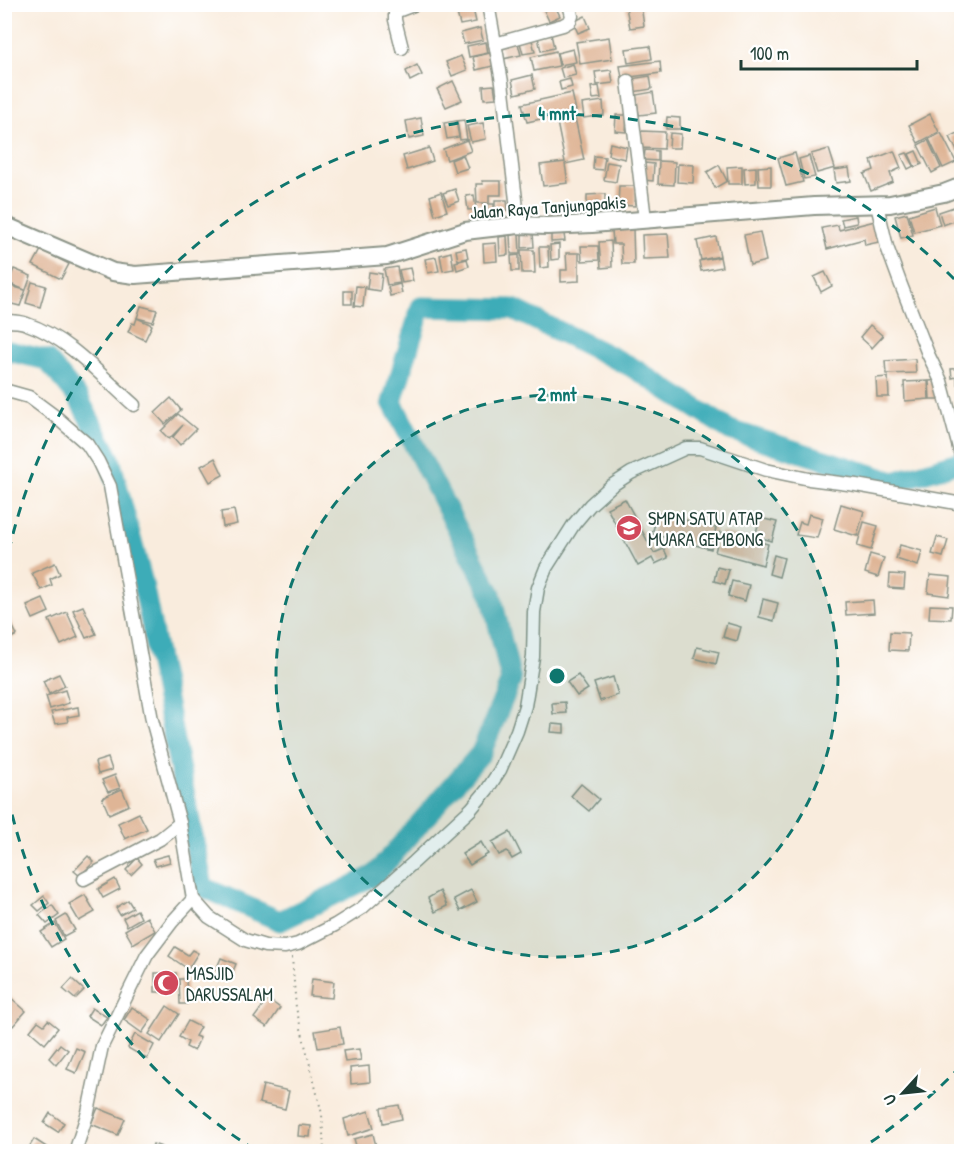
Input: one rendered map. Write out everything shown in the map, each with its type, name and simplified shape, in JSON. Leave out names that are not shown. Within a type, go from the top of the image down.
[{"type":"street","points":[[402,48],[395,12],[416,4]]},
{"type":"street","points":[[488,4],[502,82],[519,225]]},
{"type":"street","points":[[495,44],[563,25],[570,21],[572,16],[569,4]]},
{"type":"street","points":[[628,81],[645,219]]},
{"type":"street","name":"Jalan Raya Tanjungpakis","points":[[4,225],[113,272],[135,275],[387,256],[465,231],[519,225],[547,226],[814,206],[877,205],[944,194],[961,187]]},
{"type":"street","points":[[877,205],[887,247],[900,285],[941,381],[962,459]]},
{"type":"street","points":[[4,321],[25,323],[50,334],[134,405]]},
{"type":"street","points":[[4,390],[29,397],[87,444],[110,486],[152,720],[180,823],[193,899],[209,917],[245,940],[265,946],[292,945],[335,925],[369,902],[471,809],[487,790],[500,770],[525,706],[532,657],[534,612],[538,588],[546,568],[590,505],[621,480],[686,448],[700,448],[777,472],[962,504]]},
{"type":"street","points":[[84,879],[160,839],[180,823]]},
{"type":"street","points":[[75,1152],[88,1112],[102,1047],[147,955],[193,899]]},
{"type":"path","points":[[292,945],[296,1008],[322,1114],[324,1152]]},
{"type":"building","points":[[541,4],[554,4],[560,16],[549,21]]},
{"type":"building","points":[[641,5],[644,26],[630,28],[626,7]]},
{"type":"building","points":[[473,9],[476,22],[460,25],[457,13]]},
{"type":"building","points":[[585,16],[590,28],[578,33],[573,22]]},
{"type":"building","points":[[480,28],[483,40],[464,44],[461,33]]},
{"type":"building","points":[[551,34],[554,48],[541,51],[538,37]]},
{"type":"building","points":[[531,36],[535,52],[523,54],[519,39]]},
{"type":"building","points":[[609,37],[612,59],[580,64],[576,42]]},
{"type":"building","points":[[517,40],[521,55],[503,59],[500,44]]},
{"type":"building","points":[[486,42],[488,53],[469,57],[467,46]]},
{"type":"building","points":[[650,46],[652,59],[628,63],[626,49]]},
{"type":"building","points":[[573,49],[576,62],[560,65],[557,53]]},
{"type":"building","points":[[556,51],[559,66],[534,71],[531,57]]},
{"type":"building","points":[[490,53],[493,66],[476,70],[473,57]]},
{"type":"building","points":[[461,56],[467,70],[452,76],[446,62]]},
{"type":"building","points":[[660,61],[661,73],[622,78],[620,66]]},
{"type":"building","points":[[573,64],[576,75],[563,78],[560,68]]},
{"type":"building","points":[[417,65],[422,75],[410,81],[406,71]]},
{"type":"building","points":[[611,70],[613,83],[597,85],[595,72]]},
{"type":"building","points":[[532,75],[535,89],[515,94],[512,80]]},
{"type":"building","points":[[650,76],[652,89],[633,92],[631,79]]},
{"type":"building","points":[[570,79],[572,87],[561,90],[559,82]]},
{"type":"building","points":[[453,81],[462,100],[446,107],[437,89]]},
{"type":"building","points":[[494,85],[496,98],[484,99],[483,86]]},
{"type":"building","points":[[599,86],[601,98],[593,99],[591,87]]},
{"type":"building","points":[[653,92],[656,113],[639,115],[636,95]]},
{"type":"building","points":[[572,93],[576,111],[527,122],[522,104]]},
{"type":"building","points":[[603,101],[604,115],[584,118],[582,104]]},
{"type":"building","points":[[930,114],[939,132],[918,143],[909,125]]},
{"type":"building","points":[[616,115],[627,115],[626,132],[615,131]]},
{"type":"building","points":[[667,117],[680,118],[680,129],[666,129]]},
{"type":"building","points":[[421,118],[424,136],[409,139],[406,121]]},
{"type":"building","points":[[575,118],[584,160],[565,164],[568,183],[543,186],[540,165],[565,162],[557,122]]},
{"type":"building","points":[[464,120],[467,139],[460,140],[457,121]]},
{"type":"building","points":[[456,121],[459,137],[447,139],[444,123]]},
{"type":"building","points":[[483,123],[486,139],[471,142],[467,126]]},
{"type":"building","points":[[641,131],[665,132],[664,149],[640,148]]},
{"type":"building","points":[[962,131],[962,149],[957,151],[950,137]]},
{"type":"building","points":[[670,133],[681,134],[680,148],[669,148]]},
{"type":"building","points":[[941,133],[956,162],[943,168],[929,139]]},
{"type":"building","points":[[467,140],[471,151],[447,160],[443,149]]},
{"type":"building","points":[[928,140],[941,168],[932,173],[918,145]]},
{"type":"building","points":[[610,143],[627,147],[625,159],[608,155]]},
{"type":"building","points":[[429,148],[433,161],[407,170],[403,156]]},
{"type":"building","points":[[829,149],[835,168],[817,173],[811,154]]},
{"type":"building","points":[[645,150],[658,151],[658,161],[644,160]]},
{"type":"building","points":[[894,151],[901,168],[890,173],[893,182],[871,191],[864,174],[874,170],[871,160]]},
{"type":"building","points":[[916,151],[922,164],[915,167],[909,154]]},
{"type":"building","points":[[795,153],[803,182],[786,186],[778,158]]},
{"type":"building","points":[[907,153],[914,166],[908,169],[901,155]]},
{"type":"building","points":[[463,155],[468,168],[455,172],[451,160]]},
{"type":"building","points":[[594,156],[605,157],[603,170],[593,169]]},
{"type":"building","points":[[809,156],[815,177],[804,179],[799,159]]},
{"type":"building","points":[[659,161],[675,162],[674,185],[658,184]]},
{"type":"building","points":[[607,162],[619,164],[616,182],[604,180]]},
{"type":"building","points":[[645,163],[654,164],[653,181],[644,180]]},
{"type":"building","points":[[678,164],[694,165],[693,183],[677,182]]},
{"type":"building","points":[[719,165],[727,181],[715,188],[707,172]]},
{"type":"building","points":[[742,166],[742,184],[728,184],[727,167]]},
{"type":"building","points":[[771,166],[771,186],[759,186],[758,167]]},
{"type":"building","points":[[756,167],[756,183],[745,184],[744,168]]},
{"type":"building","points":[[849,168],[851,181],[836,183],[834,170]]},
{"type":"building","points":[[482,181],[501,181],[501,195],[489,195],[489,204],[494,204],[494,213],[487,213],[487,203],[477,203],[476,184],[483,184]]},
{"type":"building","points":[[619,186],[636,186],[635,206],[618,205]]},
{"type":"building","points":[[455,189],[459,201],[448,205],[443,193]]},
{"type":"building","points":[[441,192],[447,211],[435,215],[430,196]]},
{"type":"building","points":[[605,194],[605,208],[597,208],[597,200],[596,208],[587,208],[587,195]]},
{"type":"building","points":[[474,195],[476,209],[468,210],[466,196]]},
{"type":"building","points":[[495,200],[507,200],[508,210],[495,210]]},
{"type":"building","points":[[935,207],[940,225],[914,232],[909,215]]},
{"type":"building","points":[[954,207],[959,219],[943,225],[939,212]]},
{"type":"building","points":[[907,213],[913,235],[901,238],[895,216]]},
{"type":"building","points":[[856,216],[857,223],[843,226],[841,219]]},
{"type":"building","points":[[875,221],[879,242],[865,245],[864,239],[827,249],[822,228],[838,225],[839,230]]},
{"type":"building","points":[[633,229],[634,264],[622,264],[621,244],[613,244],[612,230]]},
{"type":"building","points":[[760,232],[766,261],[750,265],[744,235]]},
{"type":"building","points":[[533,233],[534,247],[522,248],[522,234]]},
{"type":"building","points":[[519,234],[520,254],[511,254],[510,235]]},
{"type":"building","points":[[551,234],[564,234],[565,241],[551,242]]},
{"type":"building","points":[[668,234],[670,258],[643,259],[642,235]]},
{"type":"building","points":[[507,236],[508,255],[500,256],[499,237]]},
{"type":"building","points":[[716,237],[720,256],[701,260],[697,241]]},
{"type":"building","points":[[611,241],[612,267],[601,268],[599,242]]},
{"type":"building","points":[[496,243],[497,261],[484,262],[483,244]]},
{"type":"building","points":[[559,244],[559,259],[551,260],[550,245]]},
{"type":"building","points":[[581,246],[598,246],[599,260],[582,261]]},
{"type":"building","points":[[539,247],[548,247],[549,267],[540,268]]},
{"type":"building","points":[[466,248],[468,258],[458,260],[456,250]]},
{"type":"building","points":[[41,250],[69,264],[61,279],[33,265]]},
{"type":"building","points":[[521,250],[534,250],[535,273],[522,273]]},
{"type":"building","points":[[451,252],[454,269],[443,271],[440,255]]},
{"type":"building","points":[[566,253],[579,253],[579,281],[561,282],[561,270],[567,270]]},
{"type":"building","points":[[519,255],[519,271],[512,271],[511,256]]},
{"type":"building","points":[[436,257],[439,271],[428,273],[425,259]]},
{"type":"building","points":[[720,257],[722,267],[701,271],[699,261]]},
{"type":"building","points":[[467,259],[469,266],[457,270],[455,262]]},
{"type":"building","points":[[397,267],[400,283],[387,285],[384,269]]},
{"type":"building","points":[[410,268],[413,281],[402,283],[399,270]]},
{"type":"building","points":[[14,269],[31,276],[20,306],[4,302],[7,285],[25,290],[8,283]]},
{"type":"building","points":[[369,272],[382,274],[380,291],[367,289]]},
{"type":"building","points":[[825,272],[832,286],[821,292],[814,277]]},
{"type":"building","points":[[32,282],[46,286],[40,307],[26,303]]},
{"type":"building","points":[[400,284],[402,293],[390,296],[388,287]]},
{"type":"building","points":[[356,286],[365,287],[363,307],[354,306]]},
{"type":"building","points":[[344,291],[352,291],[352,304],[344,304]]},
{"type":"building","points":[[141,306],[157,310],[153,322],[137,318]]},
{"type":"building","points":[[137,318],[152,325],[145,340],[128,332]]},
{"type":"building","points":[[870,325],[883,336],[872,348],[860,337]]},
{"type":"building","points":[[915,359],[916,373],[886,374],[885,361]]},
{"type":"building","points":[[962,368],[962,384],[957,384],[957,377],[952,378],[951,369]]},
{"type":"building","points":[[888,377],[889,397],[877,397],[876,378]]},
{"type":"building","points":[[941,380],[941,399],[930,399],[929,381]]},
{"type":"building","points":[[928,381],[929,399],[905,401],[904,382]]},
{"type":"building","points":[[171,398],[181,410],[165,424],[155,413]]},
{"type":"building","points":[[178,414],[196,429],[180,445],[173,437],[183,425],[169,439],[161,431]]},
{"type":"building","points":[[215,458],[223,475],[210,482],[201,466]]},
{"type":"building","name":"SMPN SATU ATAP MUARA GEMBONG","points":[[625,499],[654,553],[664,549],[668,558],[655,564],[652,558],[638,566],[607,508]]},
{"type":"building","points":[[841,504],[864,511],[857,536],[834,529]]},
{"type":"building","points":[[234,510],[237,524],[223,527],[221,512]]},
{"type":"building","points":[[658,513],[716,528],[711,549],[652,534]]},
{"type":"building","points":[[809,514],[823,518],[817,538],[796,535],[800,522],[806,524]]},
{"type":"building","points":[[760,518],[777,522],[772,541],[755,536]]},
{"type":"building","points":[[864,522],[878,526],[871,550],[857,546]]},
{"type":"building","points":[[720,532],[768,544],[763,565],[715,552]]},
{"type":"building","points":[[937,537],[948,540],[943,557],[932,554]]},
{"type":"building","points":[[900,545],[922,551],[918,566],[896,559]]},
{"type":"building","points":[[870,554],[884,558],[878,577],[865,573]]},
{"type":"building","points":[[774,555],[784,558],[779,577],[769,574]]},
{"type":"building","points":[[55,563],[60,574],[50,579],[52,585],[41,590],[32,573]]},
{"type":"building","points":[[717,567],[729,570],[725,584],[714,581]]},
{"type":"building","points":[[890,574],[905,575],[904,589],[889,588]]},
{"type":"building","points":[[930,575],[951,577],[949,596],[928,593]]},
{"type":"building","points":[[732,581],[749,585],[745,601],[728,596]]},
{"type":"building","points":[[43,599],[49,612],[33,619],[27,606]]},
{"type":"building","points":[[763,599],[778,603],[774,621],[759,617]]},
{"type":"building","points":[[873,600],[874,613],[846,615],[845,602]]},
{"type":"building","points":[[930,605],[952,606],[951,619],[929,618]]},
{"type":"building","points":[[83,606],[96,634],[86,638],[73,610]]},
{"type":"building","points":[[67,612],[78,637],[61,645],[49,620]]},
{"type":"building","points":[[9,619],[17,635],[5,641],[5,621]]},
{"type":"building","points":[[727,623],[741,627],[737,641],[723,637]]},
{"type":"building","points":[[890,632],[909,633],[908,651],[889,650]]},
{"type":"building","points":[[697,647],[719,652],[716,664],[694,658]]},
{"type":"building","points":[[59,674],[65,686],[49,694],[43,681]]},
{"type":"building","points":[[578,675],[588,689],[577,696],[567,682]]},
{"type":"building","points":[[613,677],[618,695],[600,701],[594,683]]},
{"type":"building","points":[[65,690],[69,703],[50,709],[46,696]]},
{"type":"building","points":[[565,702],[566,713],[553,714],[552,703]]},
{"type":"building","points":[[78,707],[79,715],[67,717],[68,722],[55,724],[51,712]]},
{"type":"building","points":[[552,724],[564,725],[564,733],[551,732]]},
{"type":"building","points":[[108,758],[112,770],[98,774],[95,762]]},
{"type":"building","points":[[115,775],[120,788],[108,792],[102,780]]},
{"type":"building","points":[[581,784],[599,799],[589,811],[571,796]]},
{"type":"building","points":[[122,789],[129,805],[109,814],[102,798]]},
{"type":"building","points":[[139,813],[147,829],[125,839],[118,823]]},
{"type":"building","points":[[510,832],[521,854],[512,859],[507,851],[499,855],[492,842]]},
{"type":"building","points":[[481,842],[488,854],[470,865],[462,854]]},
{"type":"building","points":[[168,855],[170,862],[156,866],[153,859]]},
{"type":"building","points":[[88,856],[94,862],[80,876],[74,871]]},
{"type":"building","points":[[137,858],[142,864],[131,875],[126,870]]},
{"type":"building","points":[[115,879],[120,889],[103,898],[98,889]]},
{"type":"building","points":[[471,890],[477,902],[460,911],[454,899]]},
{"type":"building","points":[[440,891],[447,906],[435,912],[428,898]]},
{"type":"building","points":[[85,895],[95,912],[79,921],[69,904]]},
{"type":"building","points":[[44,896],[49,903],[39,911],[33,905]]},
{"type":"building","points":[[128,900],[133,908],[120,915],[116,908]]},
{"type":"building","points":[[52,905],[59,915],[47,924],[39,915]]},
{"type":"building","points":[[137,910],[141,918],[127,926],[123,918]]},
{"type":"building","points":[[66,915],[75,930],[64,936],[56,921]]},
{"type":"building","points":[[147,917],[155,931],[133,944],[125,930]]},
{"type":"building","points":[[55,923],[64,939],[51,947],[41,932]]},
{"type":"building","points":[[175,947],[188,955],[192,950],[198,953],[188,969],[169,956]]},
{"type":"building","points":[[221,958],[236,964],[231,976],[216,970]]},
{"type":"building","name":"MASJID DARUSSALAM","points":[[155,973],[176,973],[176,992],[155,992]]},
{"type":"building","points":[[72,979],[84,990],[75,999],[63,989]]},
{"type":"building","points":[[179,979],[186,979],[187,1004],[180,1004]]},
{"type":"building","points":[[312,979],[334,982],[332,998],[310,996]]},
{"type":"building","points":[[9,996],[26,1011],[13,1026],[4,1018],[4,1001]]},
{"type":"building","points":[[268,999],[280,1008],[267,1027],[254,1018]]},
{"type":"building","points":[[167,1006],[179,1014],[161,1042],[149,1034]]},
{"type":"building","points":[[132,1007],[151,1020],[142,1033],[124,1020]]},
{"type":"building","points":[[92,1008],[107,1017],[101,1025],[87,1016]]},
{"type":"building","points":[[48,1020],[58,1028],[45,1044],[30,1031],[38,1021],[44,1025]]},
{"type":"building","points":[[188,1021],[200,1027],[195,1036],[200,1038],[194,1051],[186,1047],[188,1042],[179,1037]]},
{"type":"building","points":[[340,1027],[343,1044],[318,1048],[315,1031]]},
{"type":"building","points":[[135,1034],[154,1045],[147,1059],[128,1048]]},
{"type":"building","points":[[60,1044],[68,1050],[56,1065],[49,1058]]},
{"type":"building","points":[[76,1048],[85,1052],[76,1073],[67,1069]]},
{"type":"building","points":[[359,1049],[361,1060],[345,1062],[343,1051]]},
{"type":"building","points":[[369,1066],[370,1082],[351,1084],[350,1068]]},
{"type":"building","points":[[263,1085],[289,1091],[285,1109],[259,1103]]},
{"type":"building","points":[[399,1105],[402,1119],[383,1123],[381,1108]]},
{"type":"building","points":[[98,1108],[125,1119],[118,1135],[91,1124]]},
{"type":"building","points":[[369,1111],[374,1128],[348,1136],[344,1119]]},
{"type":"building","points":[[50,1113],[64,1123],[58,1132],[44,1123]]},
{"type":"building","points":[[299,1125],[311,1126],[310,1137],[298,1136]]},
{"type":"building","points":[[373,1134],[377,1150],[358,1152],[354,1139]]},
{"type":"building","points":[[34,1139],[54,1152],[32,1152],[28,1149]]},
{"type":"building","points":[[153,1144],[173,1151],[173,1152],[150,1152]]},
{"type":"waterway","points":[[4,350],[47,360],[79,399],[110,459],[143,583],[203,887],[280,921],[375,875],[481,753],[511,680],[491,594],[392,402],[421,307],[513,309],[630,366],[730,430],[894,482],[962,461]]},
{"type":"place","name":"SMPN SATU ATAP MUARA GEMBONG","points":[[629,528]]},
{"type":"place","name":"MASJID DARUSSALAM","points":[[166,983]]}]
